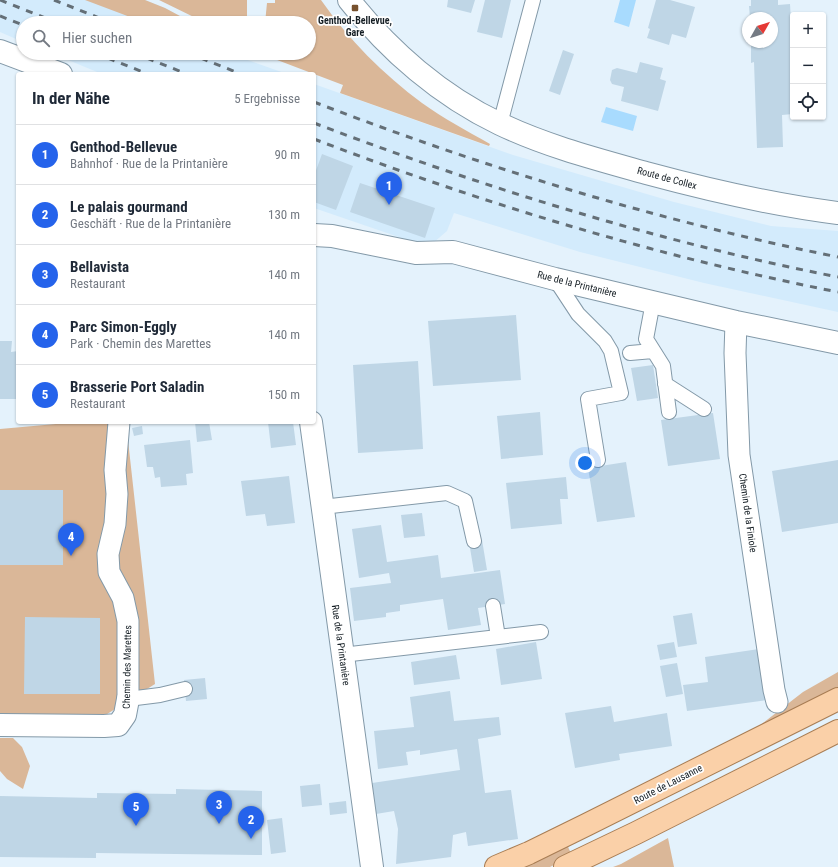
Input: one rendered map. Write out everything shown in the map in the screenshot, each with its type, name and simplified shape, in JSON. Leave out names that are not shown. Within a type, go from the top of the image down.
[{"type":"main road","name":"Route de Lausanne","points":[[496,867],[604,816],[838,699]]},
{"type":"main road","points":[[565,867],[636,833],[838,730]]},
{"type":"street","name":"Route de Collex","points":[[349,0],[372,27],[413,66],[450,95],[475,111],[500,124],[538,140],[581,155],[659,176],[722,192],[797,207],[838,213]]},
{"type":"street","points":[[0,51],[16,57]]},
{"type":"street","points":[[24,60],[56,72]]},
{"type":"street","name":"Rue de la Printanière","points":[[316,235],[332,236],[416,253],[452,252],[555,279],[736,322],[838,343]]},
{"type":"street","name":"Chemin de la Finiole","points":[[736,322],[735,353],[739,455],[777,702]]},
{"type":"street","name":"Chemin des Marettes","points":[[0,725],[118,725],[125,715],[128,698],[128,621],[123,598],[109,572],[108,554],[115,524],[117,494],[114,470],[119,424]]},
{"type":"street","name":"Rue de la Printanière","points":[[311,424],[372,867]]},
{"type":"lane","points":[[500,124],[533,0]]},
{"type":"lane","points":[[555,279],[578,314],[605,341],[611,351],[615,367],[621,393],[588,399],[598,460]]},
{"type":"lane","points":[[653,302],[646,339],[662,366],[669,412]]},
{"type":"lane","points":[[630,353],[653,351]]},
{"type":"lane","points":[[665,384],[704,409]]},
{"type":"lane","points":[[322,507],[447,493],[465,501],[474,541]]},
{"type":"lane","points":[[493,606],[498,637]]},
{"type":"lane","points":[[342,655],[541,632]]},
{"type":"lane","points":[[128,698],[160,695],[185,689]]},
{"type":"shaded area","points":[[0,0],[145,0],[180,16],[16,16],[16,39],[0,32]]},
{"type":"shaded area","points":[[85,0],[145,0],[180,16],[127,16]]},
{"type":"shaded area","points":[[159,0],[247,0],[247,16],[192,16]]},
{"type":"shaded area","points":[[275,0],[321,0],[355,43],[380,68],[430,109],[490,144],[489,146],[340,93],[343,85],[316,75],[316,72],[309,72],[277,60],[316,60],[316,16],[266,16],[267,3],[275,3]]},
{"type":"shaded area","points":[[68,60],[248,60],[281,72],[97,72]]},
{"type":"shaded area","points":[[316,85],[513,155],[674,202],[771,226],[838,231],[838,312],[704,283],[580,252],[454,213],[447,231],[433,243],[425,246],[316,209]]},
{"type":"shaded area","points":[[56,424],[126,424],[155,684],[104,716],[0,716],[0,429]]},
{"type":"shaded area","points":[[838,672],[838,692],[754,730],[803,692]]},
{"type":"shaded area","points":[[0,738],[13,738],[22,747],[30,766],[23,789],[7,779],[0,771]]},
{"type":"shaded area","points":[[668,838],[674,867],[613,867],[621,864]]},
{"type":"shaded area","points":[[566,842],[572,856],[550,867],[515,867]]},
{"type":"water","points":[[620,0],[636,0],[629,27],[614,22]]},
{"type":"water","points":[[606,107],[637,116],[633,131],[601,122]]},
{"type":"building","points":[[448,0],[475,0],[471,13],[447,7]]},
{"type":"building","points":[[485,0],[511,0],[502,38],[477,32]]},
{"type":"building","points":[[656,0],[670,0],[695,7],[686,38],[672,34],[669,45],[647,38],[650,29],[648,28]]},
{"type":"building","points":[[751,0],[778,0],[778,5],[790,4],[790,114],[782,115],[783,147],[757,148],[754,62],[751,63],[751,48],[778,48],[778,12],[750,12],[749,6],[751,6]]},
{"type":"building","points":[[563,50],[574,54],[560,95],[549,91]]},
{"type":"building","points":[[640,62],[663,68],[660,79],[666,81],[658,111],[621,101],[624,87],[612,84],[610,80],[612,70],[617,68],[637,73]]},
{"type":"building","points":[[322,154],[353,166],[336,210],[316,203],[316,170]]},
{"type":"building","points":[[360,183],[435,208],[425,238],[350,212]]},
{"type":"building","points":[[516,315],[521,380],[433,386],[428,321]]},
{"type":"building","points":[[0,341],[12,341],[11,352],[16,351],[16,399],[0,399]]},
{"type":"building","points":[[418,361],[423,449],[358,453],[353,365]]},
{"type":"building","points":[[653,365],[658,398],[637,401],[631,368]]},
{"type":"building","points":[[540,412],[543,455],[501,459],[497,416]]},
{"type":"building","points":[[713,413],[720,459],[668,466],[661,420]]},
{"type":"building","points":[[195,424],[209,424],[212,440],[197,442]]},
{"type":"building","points":[[268,424],[293,424],[296,445],[271,448]]},
{"type":"building","points":[[142,426],[143,434],[134,436],[132,428]]},
{"type":"building","points":[[190,440],[193,473],[186,474],[187,485],[161,487],[160,477],[155,478],[153,467],[147,467],[144,445]]},
{"type":"building","points":[[838,460],[838,523],[782,532],[772,471]]},
{"type":"building","points":[[626,462],[635,517],[597,522],[588,468]]},
{"type":"building","points":[[289,476],[295,523],[267,526],[265,514],[246,516],[241,481]]},
{"type":"building","points":[[566,477],[568,499],[560,499],[562,524],[511,529],[506,483]]},
{"type":"building","points":[[0,490],[63,490],[63,565],[0,565]]},
{"type":"building","points":[[422,513],[425,536],[404,538],[401,515]]},
{"type":"building","points":[[381,525],[387,562],[438,555],[441,578],[500,570],[505,604],[478,608],[481,625],[448,630],[443,599],[400,605],[400,611],[386,613],[386,617],[354,621],[350,588],[391,583],[389,573],[359,578],[352,529]]},
{"type":"building","points":[[482,540],[487,570],[474,572],[469,542]]},
{"type":"building","points":[[692,613],[697,644],[678,647],[673,616]]},
{"type":"building","points":[[25,617],[100,618],[100,694],[24,694]]},
{"type":"building","points":[[536,642],[542,679],[501,685],[496,649]]},
{"type":"building","points":[[674,642],[677,657],[660,660],[657,645]]},
{"type":"building","points":[[759,649],[767,700],[687,711],[683,685],[708,682],[705,657]]},
{"type":"building","points":[[456,655],[460,679],[414,685],[411,662]]},
{"type":"building","points":[[677,663],[683,694],[666,697],[660,666]]},
{"type":"building","points":[[205,678],[207,699],[186,701],[184,680]]},
{"type":"building","points":[[450,691],[454,721],[499,717],[501,735],[478,739],[485,793],[511,790],[518,839],[468,846],[466,832],[453,835],[451,857],[396,864],[398,829],[394,811],[376,814],[372,783],[460,770],[457,749],[420,755],[420,750],[406,752],[408,765],[378,769],[374,731],[414,727],[410,697]]},
{"type":"building","points":[[611,706],[614,722],[667,713],[672,746],[619,754],[620,760],[575,768],[565,713]]},
{"type":"building","points":[[320,784],[322,805],[302,807],[300,786]]},
{"type":"building","points":[[176,789],[262,791],[262,855],[96,853],[96,858],[0,857],[0,796],[97,798],[97,793],[176,794]]},
{"type":"building","points":[[346,801],[347,813],[330,815],[329,803]]},
{"type":"building","points":[[282,818],[286,852],[271,854],[267,820]]},
{"type":"railway","points":[[0,0],[40,16]]},
{"type":"railway","points":[[54,0],[94,16]]},
{"type":"railway","points":[[0,16],[16,22]]},
{"type":"railway","points":[[113,60],[143,72]]},
{"type":"railway","points":[[152,60],[182,72]]},
{"type":"railway","points":[[206,60],[236,72]]},
{"type":"railway","points":[[316,103],[443,149],[573,191],[704,227],[838,257]]},
{"type":"railway","points":[[316,124],[443,170],[573,211],[705,247],[838,277]]},
{"type":"railway","points":[[316,140],[442,185],[573,227],[705,262],[838,292]]},
{"type":"place","name":"Genthod-Bellevue, Gare","points":[[355,8]]},
{"type":"place","name":"Genthod-Bellevue","points":[[389,205]]},
{"type":"place","name":"Parc Simon-Eggly","points":[[71,556]]},
{"type":"place","name":"Bellavista","points":[[219,824]]},
{"type":"place","name":"Brasserie Port Saladin","points":[[136,826]]},
{"type":"place","name":"Le palais gourmand","points":[[251,839]]}]
